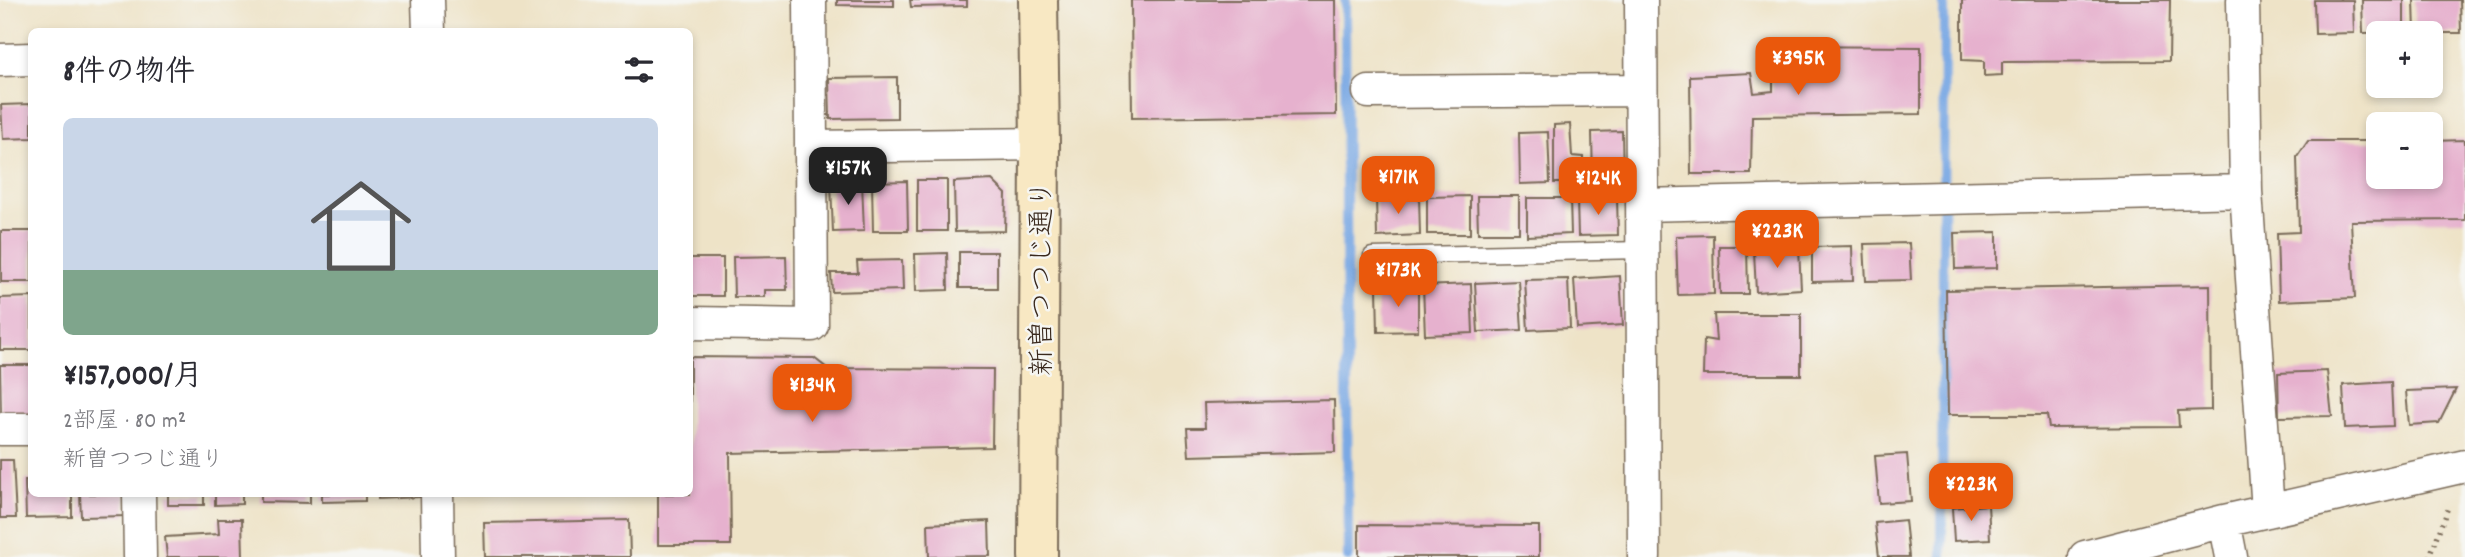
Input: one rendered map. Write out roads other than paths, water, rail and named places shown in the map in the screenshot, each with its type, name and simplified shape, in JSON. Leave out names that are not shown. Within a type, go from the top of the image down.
[{"type":"street","points":[[428,0],[429,28]]},
{"type":"street","points":[[693,323],[812,325],[810,0]]},
{"type":"street","name":"新曽つつじ通り","points":[[1038,0],[1038,557]]},
{"type":"street","points":[[1641,0],[1644,557]]},
{"type":"street","points":[[2243,0],[2246,191],[2268,511]]},
{"type":"street","points":[[0,60],[28,60]]},
{"type":"street","points":[[1369,92],[1641,90]]},
{"type":"street","points":[[811,147],[1040,144]]},
{"type":"street","points":[[1642,205],[2246,191]]},
{"type":"street","points":[[0,429],[28,429]]},
{"type":"street","points":[[2085,557],[2224,521],[2465,465]]},
{"type":"street","points":[[139,497],[140,557]]},
{"type":"street","points":[[437,497],[438,557]]},
{"type":"street","points":[[2224,521],[2231,557]]},
{"type":"lane","points":[[1372,256],[1642,250]]},
{"type":"waterway","points":[[1345,0],[1348,557]]},
{"type":"waterway","points":[[1942,557],[1944,0]]}]
